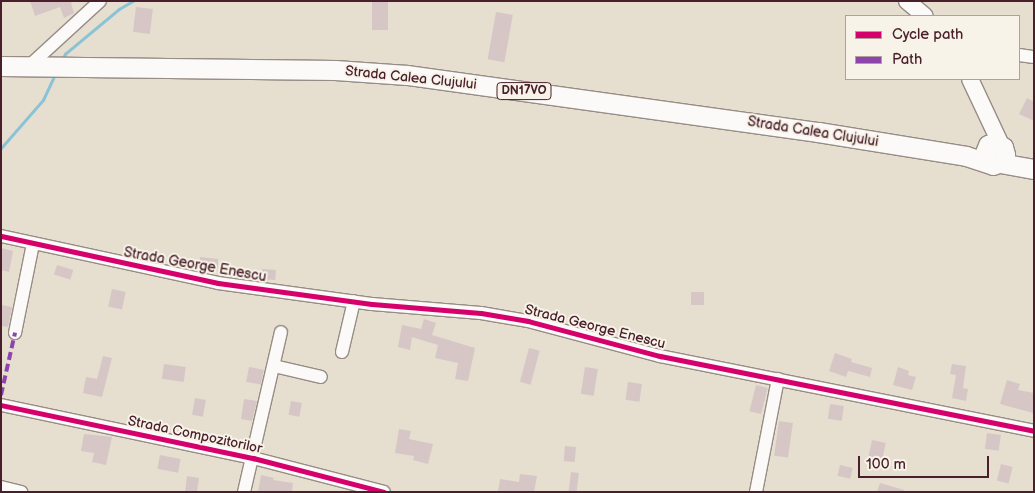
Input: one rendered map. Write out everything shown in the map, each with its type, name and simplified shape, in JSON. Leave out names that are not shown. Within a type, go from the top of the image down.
[{"type":"highway","name":"Strada Calea Clujului","points":[[1,66],[326,70],[398,74],[998,156]]},
{"type":"main road","points":[[907,1],[924,15]]},
{"type":"main road","points":[[970,80],[991,124],[998,156]]},
{"type":"street","points":[[35,66],[100,1]]},
{"type":"street","points":[[1020,55],[1034,57]]},
{"type":"street","name":"Strada George Enescu","points":[[1,236],[218,283],[354,301],[481,313],[528,321],[660,356],[1034,432]]},
{"type":"street","points":[[14,333],[33,244]]},
{"type":"street","points":[[342,352],[354,301]]},
{"type":"street","points":[[244,492],[281,332]]},
{"type":"street","points":[[274,366],[321,377]]},
{"type":"street","points":[[756,492],[778,379]]},
{"type":"street","name":"Strada Compozitorilor","points":[[1,405],[253,458],[384,492]]},
{"type":"street","points":[[1,487],[21,492]]},
{"type":"building","points":[[30,1],[73,1],[71,3],[74,13],[64,18],[60,7],[35,16]]},
{"type":"building","points":[[372,1],[388,1],[388,30],[372,30]]},
{"type":"building","points":[[136,7],[153,9],[150,34],[133,32]]},
{"type":"building","points":[[496,12],[513,15],[504,62],[488,59]]},
{"type":"building","points":[[1027,98],[1034,102],[1034,121],[1019,114]]},
{"type":"building","points":[[1,248],[13,251],[9,272],[1,270]]},
{"type":"building","points":[[200,257],[218,259],[218,269],[199,268]]},
{"type":"building","points":[[57,265],[73,270],[70,280],[54,275]]},
{"type":"building","points":[[262,269],[276,270],[275,280],[261,279]]},
{"type":"building","points":[[112,289],[126,292],[122,310],[108,307]]},
{"type":"building","points":[[691,292],[704,292],[704,305],[691,305]]},
{"type":"building","points":[[1,305],[12,307],[8,327],[1,326]]},
{"type":"building","points":[[424,319],[436,323],[432,335],[475,348],[468,381],[455,379],[458,363],[435,358],[438,345],[412,337],[410,350],[398,347],[402,325],[421,329]]},
{"type":"building","points":[[529,348],[540,351],[531,385],[520,382]]},
{"type":"building","points":[[835,353],[852,359],[851,362],[872,368],[870,377],[848,371],[846,377],[829,371]]},
{"type":"building","points":[[103,356],[112,358],[102,397],[83,393],[86,377],[97,379]]},
{"type":"building","points":[[164,364],[186,367],[184,382],[162,379]]},
{"type":"building","points":[[952,364],[966,366],[963,388],[968,389],[966,401],[952,398],[956,375],[950,374]]},
{"type":"building","points":[[249,367],[264,370],[261,385],[246,382]]},
{"type":"building","points":[[585,367],[598,369],[594,396],[581,394]]},
{"type":"building","points":[[898,367],[909,371],[908,375],[916,377],[912,390],[893,385]]},
{"type":"building","points":[[1007,380],[1020,384],[1018,390],[1034,393],[1033,413],[1000,404]]},
{"type":"building","points":[[628,382],[642,384],[639,402],[625,400]]},
{"type":"building","points":[[756,385],[768,388],[761,414],[749,411]]},
{"type":"building","points":[[195,398],[206,400],[203,417],[192,415]]},
{"type":"building","points":[[244,399],[257,401],[252,421],[241,419]]},
{"type":"building","points":[[291,401],[302,403],[299,417],[289,415]]},
{"type":"building","points":[[830,404],[844,406],[842,421],[828,419]]},
{"type":"building","points":[[779,421],[793,423],[788,458],[774,456]]},
{"type":"building","points":[[399,429],[411,431],[409,439],[433,444],[428,464],[413,460],[414,456],[395,453]]},
{"type":"building","points":[[987,433],[1001,435],[999,451],[985,449]]},
{"type":"building","points":[[84,434],[112,437],[106,465],[92,462],[94,453],[81,451]]},
{"type":"building","points":[[872,440],[886,443],[880,467],[867,464]]},
{"type":"building","points":[[565,446],[576,447],[575,462],[564,461]]},
{"type":"building","points":[[160,455],[181,459],[178,473],[157,469]]},
{"type":"building","points":[[1001,464],[1013,467],[1009,483],[997,480]]},
{"type":"building","points":[[840,465],[853,468],[850,479],[838,476]]},
{"type":"building","points":[[571,472],[579,473],[577,492],[569,492]]},
{"type":"building","points":[[520,474],[537,476],[534,492],[498,492],[500,479],[519,482]]},
{"type":"building","points":[[261,475],[274,478],[273,480],[293,483],[292,492],[258,492]]},
{"type":"building","points":[[187,476],[199,478],[197,492],[185,492]]},
{"type":"building","points":[[880,483],[904,490],[904,492],[877,492]]},
{"type":"waterway","points":[[62,60],[65,54],[119,9],[133,1]]},
{"type":"waterway","points":[[1,148],[43,100],[55,74]]},
{"type":"marked path","points":[[1,395],[15,333]]},
{"type":"cycle path","points":[[1,236],[218,283],[372,304],[481,313],[528,321],[660,356],[1034,431]]},
{"type":"cycle path","points":[[1,405],[253,458],[384,492]]}]
